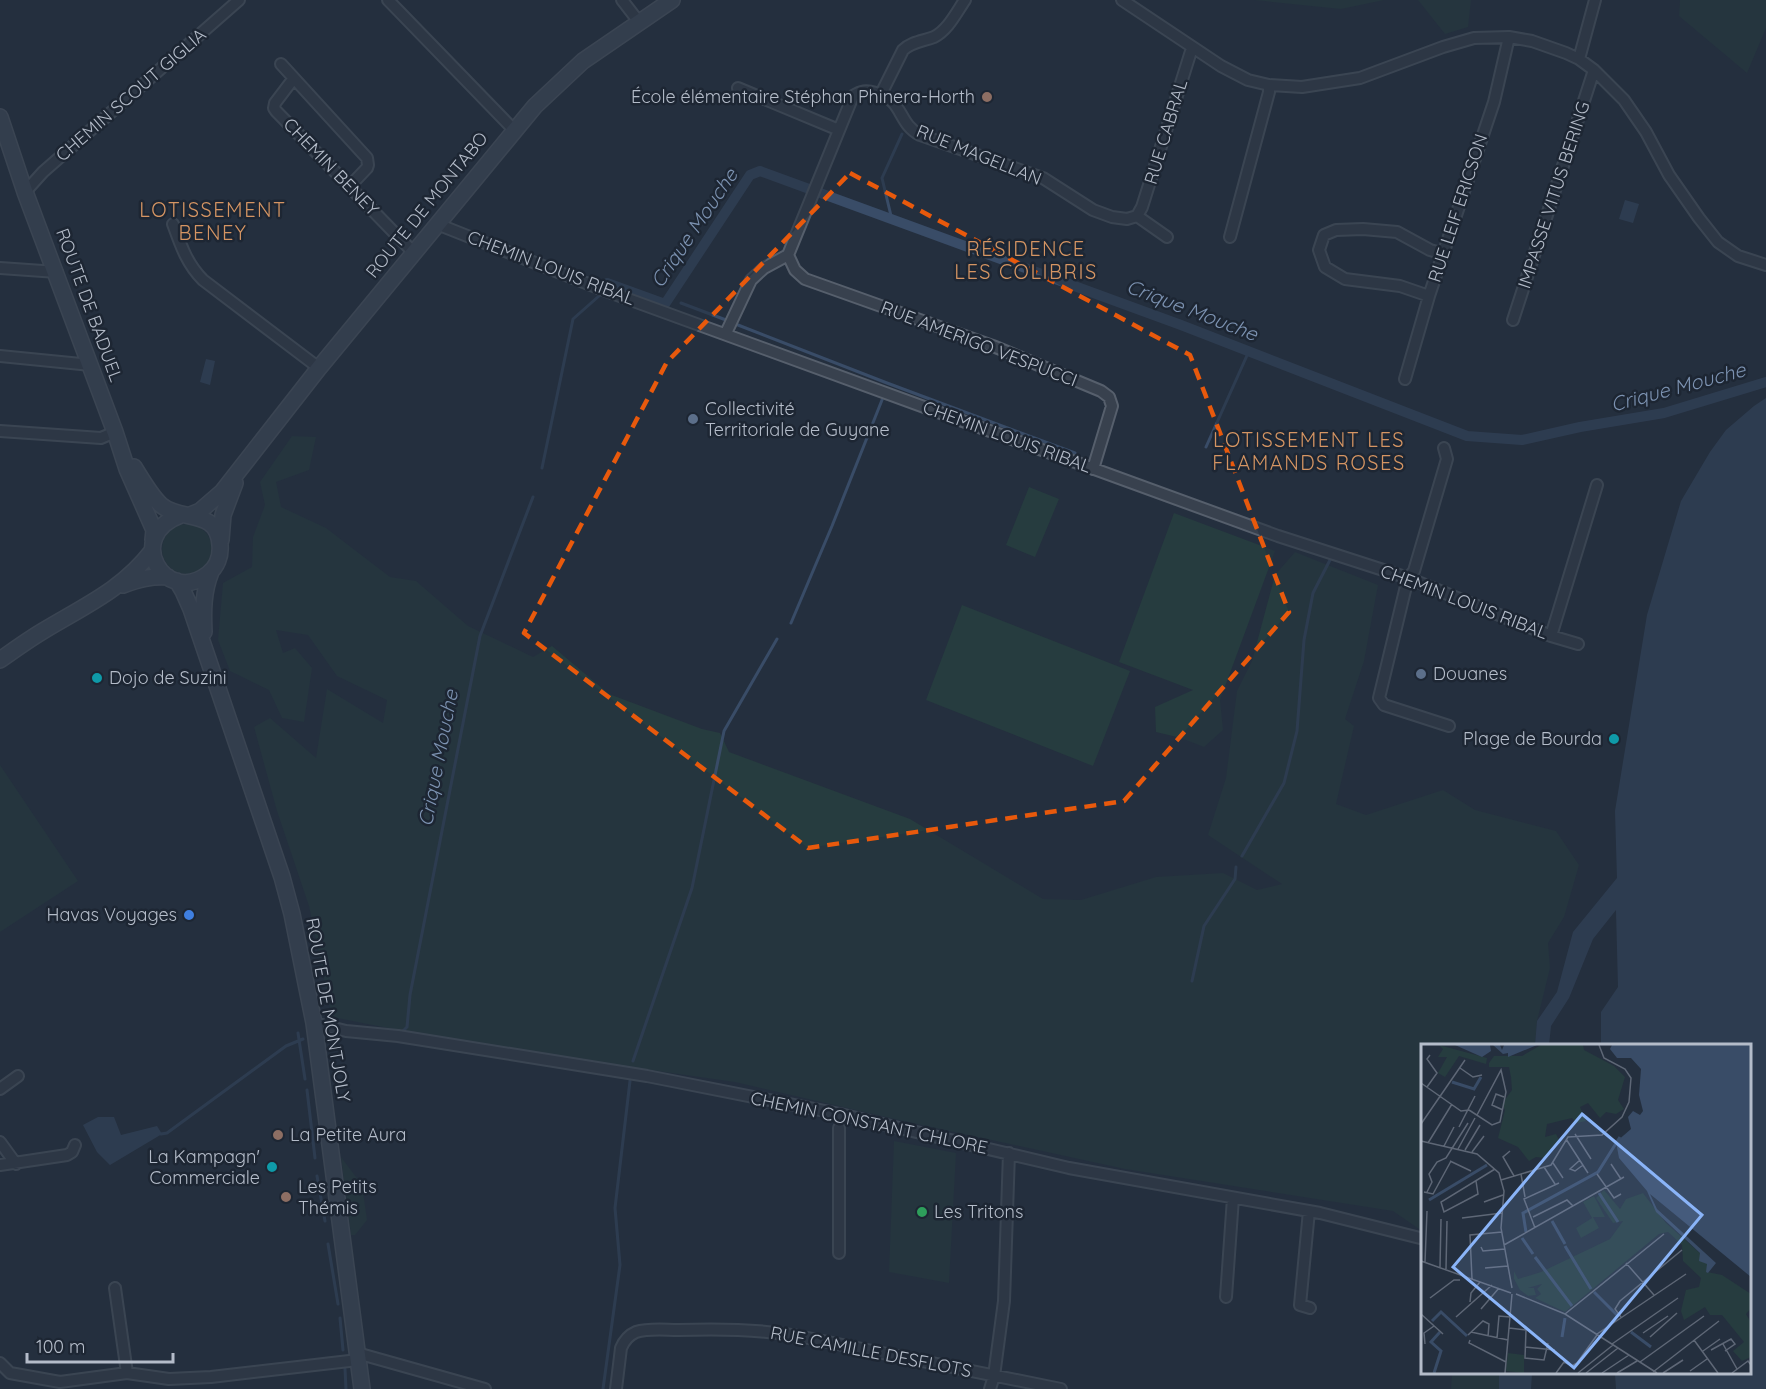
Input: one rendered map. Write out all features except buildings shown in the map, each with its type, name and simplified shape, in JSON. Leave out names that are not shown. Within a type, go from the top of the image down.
[{"type":"main road","name":"ROUTE DE MONTABO","points":[[185,515],[200,511],[214,500],[413,252],[514,130],[551,90],[583,61],[672,0]]},
{"type":"main road","name":"ROUTE DE BADUEL","points":[[0,117],[25,192],[57,272],[127,469],[154,530],[153,545]]},
{"type":"main road","name":"ROUTE DE BADUEL","points":[[0,145],[25,192]]},
{"type":"main road","name":"ROUTE DE BADUEL","points":[[115,432],[137,472],[161,505],[185,515]]},
{"type":"main road","name":"ROUTE DE MONTABO","points":[[220,543],[223,514],[243,466]]},
{"type":"main road","points":[[0,660],[40,632],[115,589],[131,576],[153,545],[160,526],[169,519],[185,515],[198,516],[216,530],[220,543],[217,564],[201,579],[190,583],[154,576],[115,589]]},
{"type":"main road","points":[[153,545],[156,563],[161,572],[172,579]]},
{"type":"main road","name":"ROUTE DE MONTJOLY","points":[[205,650],[204,595],[211,572]]},
{"type":"main road","name":"ROUTE DE MONTJOLY","points":[[172,579],[187,598],[282,877],[292,914],[314,1023],[362,1389]]},
{"type":"street","name":"CHEMIN SCOUT GIGLIA","points":[[25,192],[43,172],[238,0]]},
{"type":"street","points":[[388,0],[514,130]]},
{"type":"street","points":[[622,0],[639,22]]},
{"type":"street","points":[[726,333],[751,280],[764,268],[788,255],[853,96],[860,91],[881,94],[903,50],[939,34],[965,0]]},
{"type":"street","points":[[1122,0],[1192,48],[1248,80],[1269,85],[1302,87],[1360,78],[1474,38],[1509,37],[1532,41],[1579,59],[1594,70],[1624,100],[1646,132],[1669,175],[1718,242],[1738,255],[1766,266]]},
{"type":"street","points":[[1579,59],[1595,0]]},
{"type":"street","name":"RUE LEIF ERICSON","points":[[1405,379],[1429,296],[1494,102],[1509,37]]},
{"type":"street","name":"RUE CABRAL","points":[[1137,216],[1163,144],[1192,48]]},
{"type":"street","points":[[281,64],[367,158],[367,168],[349,187]]},
{"type":"street","name":"IMPASSE VITUS BERING","points":[[1514,321],[1594,70]]},
{"type":"street","name":"CHEMIN BENEY","points":[[294,78],[275,103],[274,108],[413,252]]},
{"type":"street","points":[[1230,237],[1269,85]]},
{"type":"street","points":[[738,88],[839,130]]},
{"type":"street","name":"RUE MAGELLAN","points":[[881,94],[895,103],[906,123],[920,135],[1042,178],[1093,210],[1126,219],[1137,216]]},
{"type":"street","points":[[1137,216],[1167,237]]},
{"type":"street","points":[[173,224],[184,255],[203,280],[319,368]]},
{"type":"street","name":"CHEMIN LOUIS RIBAL","points":[[437,224],[606,291],[1278,536],[1407,578],[1551,636],[1578,644]]},
{"type":"street","points":[[1429,296],[1400,286],[1345,279],[1324,267],[1319,250],[1324,235],[1336,230],[1363,229],[1397,232],[1430,250],[1444,254]]},
{"type":"street","name":"RUE AMERIGO VESPUCCI","points":[[788,255],[795,270],[805,279],[993,346],[1101,391],[1109,397],[1112,406],[1093,469]]},
{"type":"street","points":[[0,268],[57,272]]},
{"type":"street","points":[[0,356],[91,365]]},
{"type":"street","points":[[0,431],[101,438],[115,432]]},
{"type":"street","points":[[1444,448],[1447,459],[1414,571],[1407,578],[1379,698],[1384,705],[1449,726]]},
{"type":"street","points":[[1551,636],[1597,485]]},
{"type":"street","name":"CHEMIN CONSTANT CHLORE","points":[[314,1023],[346,1031],[398,1036],[647,1076],[840,1114],[1069,1168],[1309,1211],[1420,1238]]},
{"type":"street","points":[[0,1089],[18,1077]]},
{"type":"street","points":[[838,1252],[839,1128]]},
{"type":"street","points":[[0,1142],[16,1164]]},
{"type":"street","points":[[0,1165],[67,1155],[72,1152],[75,1145]]},
{"type":"street","points":[[990,1389],[994,1376],[1004,1301],[1009,1153]]},
{"type":"street","points":[[1226,1297],[1233,1198]]},
{"type":"street","points":[[1309,1211],[1300,1305],[1310,1308]]},
{"type":"street","points":[[115,1288],[127,1373]]},
{"type":"street","name":"RUE CAMILLE DESFLOTS","points":[[616,1389],[623,1344],[631,1335],[649,1330],[718,1329],[773,1332],[1061,1389]]},
{"type":"street","points":[[0,1363],[10,1372],[60,1382],[127,1373],[170,1379],[218,1377],[364,1355],[485,1389]]},
{"type":"highlighted area","points":[[850,173],[1190,355],[1289,612],[1124,801],[808,848],[524,633],[667,362]]},
{"type":"green space","points":[[1254,0],[1384,0],[1341,9]]},
{"type":"green space","points":[[1418,0],[1471,0],[1468,27],[1445,34]]},
{"type":"green space","points":[[1680,0],[1766,0],[1766,28],[1747,73],[1679,16]]},
{"type":"green space","points":[[292,436],[316,437],[309,470],[276,482],[281,507],[326,528],[390,577],[416,581],[468,626],[533,657],[552,646],[609,694],[702,729],[720,733],[729,752],[910,819],[1043,899],[1081,900],[1156,877],[1223,873],[1257,890],[1282,884],[1208,835],[1226,778],[1237,691],[1252,661],[1275,575],[1295,552],[1378,585],[1364,661],[1345,719],[1354,726],[1336,804],[1366,815],[1443,790],[1475,810],[1556,831],[1579,865],[1564,917],[1548,943],[1550,968],[1537,1021],[1535,1044],[1421,1044],[1421,1230],[1393,1211],[1125,1169],[735,1082],[475,1045],[332,1017],[309,906],[277,811],[254,727],[270,718],[316,758],[327,689],[383,723],[387,700],[337,676],[308,635],[276,630],[283,653],[295,648],[312,668],[304,722],[282,718],[269,690],[230,671],[218,640],[223,583],[252,567],[253,537],[265,505],[260,482]]},
{"type":"green space","points":[[1029,487],[1059,499],[1035,557],[1006,545]]},
{"type":"green space","points":[[1174,513],[1275,551],[1220,700],[1223,730],[1204,747],[1156,732],[1155,707],[1193,690],[1119,662]]},
{"type":"green space","points":[[182,524],[192,524],[205,531],[212,544],[212,554],[205,567],[192,574],[182,574],[173,570],[166,563],[162,554],[162,544],[166,535],[173,528]]},
{"type":"green space","points":[[962,605],[1130,671],[1093,766],[926,700]]},
{"type":"green space","points":[[0,765],[78,881],[0,932]]},
{"type":"green space","name":"Les Tritons","points":[[894,1141],[956,1153],[949,1283],[889,1272]]},
{"type":"green space","points":[[341,1157],[362,1185],[367,1220],[355,1235],[351,1235]]},
{"type":"green space","points":[[1452,1374],[1499,1374],[1499,1389],[1451,1389]]},
{"type":"water","points":[[1625,200],[1639,204],[1633,223],[1619,219]]},
{"type":"water","points":[[206,359],[215,361],[210,385],[200,382]]},
{"type":"water","points":[[1766,398],[1766,1389],[1616,1389],[1615,1374],[1751,1374],[1751,1044],[1601,1044],[1601,1012],[1618,987],[1616,910],[1593,939],[1569,998],[1551,1026],[1549,1044],[1535,1044],[1537,1021],[1557,992],[1573,932],[1617,878],[1615,811],[1647,615],[1681,501],[1726,430]]},
{"type":"water","points":[[98,1117],[114,1117],[121,1135],[157,1126],[162,1134],[110,1165],[97,1152],[83,1125]]},
{"type":"water","points":[[1499,1374],[1532,1374],[1531,1389],[1499,1389]]},
{"type":"waterway","points":[[892,220],[882,178],[902,134]]},
{"type":"waterway","name":"Crique Mouche","points":[[607,283],[665,304],[750,175],[760,171],[1181,325],[1467,436],[1522,440],[1580,427],[1664,413],[1766,382]]},
{"type":"waterway","name":"Crique Mouche","points":[[542,468],[573,319],[599,296]]},
{"type":"waterway","points":[[681,303],[726,320]]},
{"type":"waterway","points":[[738,325],[1075,453]]},
{"type":"waterway","points":[[1206,447],[1249,351]]},
{"type":"waterway","points":[[791,623],[882,400]]},
{"type":"waterway","name":"Crique Mouche","points":[[402,1032],[407,1027],[410,995],[480,636],[533,497]]},
{"type":"waterway","points":[[1242,856],[1284,783],[1297,731],[1304,640],[1313,593],[1331,558]]},
{"type":"waterway","points":[[633,1061],[692,888],[724,731],[777,639]]},
{"type":"waterway","points":[[1192,981],[1204,926],[1235,879],[1236,867]]},
{"type":"waterway","points":[[298,1033],[305,1079]]},
{"type":"waterway","points":[[161,1134],[167,1133],[286,1046],[303,1039]]},
{"type":"waterway","points":[[603,1389],[620,1265],[615,1208],[630,1081]]},
{"type":"waterway","points":[[307,1090],[315,1158]]},
{"type":"waterway","points":[[317,1176],[325,1221]]},
{"type":"waterway","points":[[328,1244],[338,1304]]},
{"type":"waterway","points":[[340,1318],[343,1350]]},
{"type":"waterway","points":[[345,1369],[346,1389]]},
{"type":"place","name":"École élémentaire Stéphan Phinera-Horth","points":[[987,97]]},
{"type":"place","name":"Collectivité Territoriale de Guyane","points":[[693,419]]},
{"type":"place","name":"Douanes","points":[[1421,674]]},
{"type":"place","name":"Dojo de Suzini","points":[[97,678]]},
{"type":"place","name":"Plage de Bourda","points":[[1614,739]]},
{"type":"place","name":"Havas Voyages","points":[[189,915]]},
{"type":"place","name":"La Petite Aura","points":[[278,1135]]},
{"type":"place","name":"La Kampagn' Commerciale","points":[[272,1167]]},
{"type":"place","name":"Les Petits Thémis","points":[[286,1197]]},
{"type":"place","name":"Les Tritons","points":[[922,1212]]},
{"type":"district","name":"LOTISSEMENT BENEY","points":[[213,222]]},
{"type":"district","name":"RÉSIDENCE LES COLIBRIS","points":[[1026,260]]},
{"type":"district","name":"LOTISSEMENT LES FLAMANDS ROSES","points":[[1309,452]]}]
